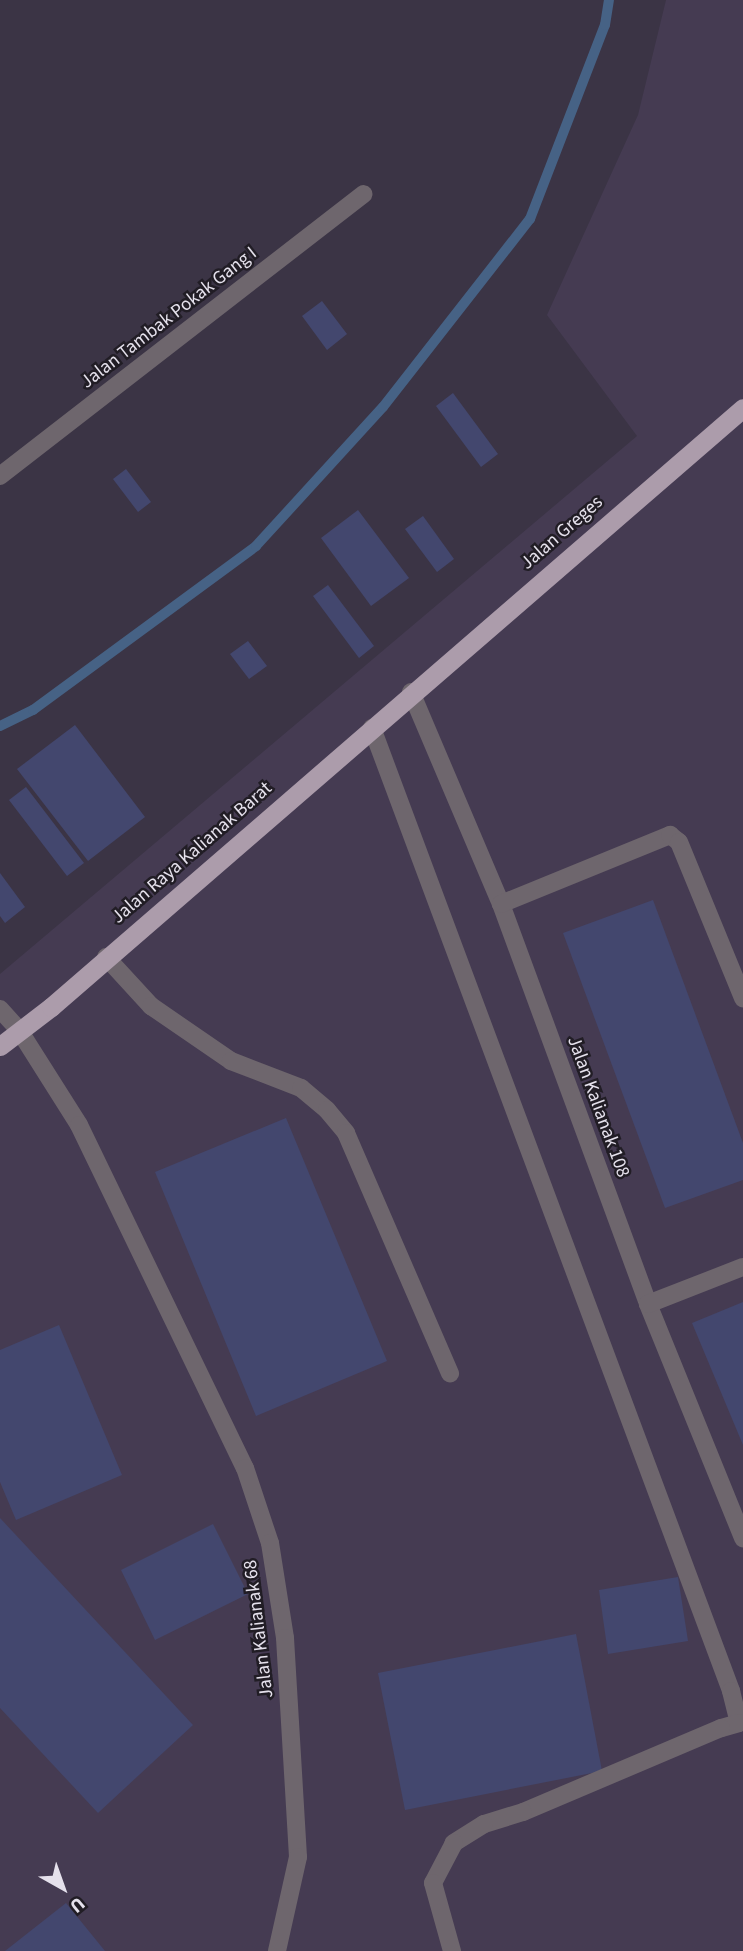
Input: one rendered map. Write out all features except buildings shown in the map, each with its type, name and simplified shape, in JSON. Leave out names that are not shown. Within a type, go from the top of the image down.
[{"type":"highway","name":"Jalan Greges","points":[[411,692],[743,408]]},
{"type":"highway","name":"Jalan Raya Kalianak Barat","points":[[0,1046],[411,692]]},
{"type":"street","name":"Jalan Tambak Pokak Gang I","points":[[0,476],[364,194]]},
{"type":"street","name":"Jalan Kalianak 108","points":[[411,692],[501,904],[648,1304],[743,1538]]},
{"type":"street","points":[[372,728],[731,1691],[741,1729],[721,1728],[523,1812],[484,1824],[454,1843],[433,1884],[452,1951]]},
{"type":"street","points":[[501,904],[670,835],[680,842],[743,998]]},
{"type":"street","points":[[106,957],[151,1006],[231,1061],[301,1088],[327,1110],[346,1133],[450,1373]]},
{"type":"street","name":"Jalan Kalianak 68","points":[[0,1009],[19,1030],[79,1125],[171,1320],[245,1468],[272,1556],[285,1638],[298,1857],[277,1951]]},
{"type":"street","points":[[648,1304],[743,1266]]},
{"type":"shaded area","points":[[666,0],[743,0],[743,1951],[0,1951],[0,974],[637,436],[547,315],[638,115]]},
{"type":"waterway","points":[[0,726],[33,710],[256,546],[383,407],[530,219],[605,25],[609,0]]}]
